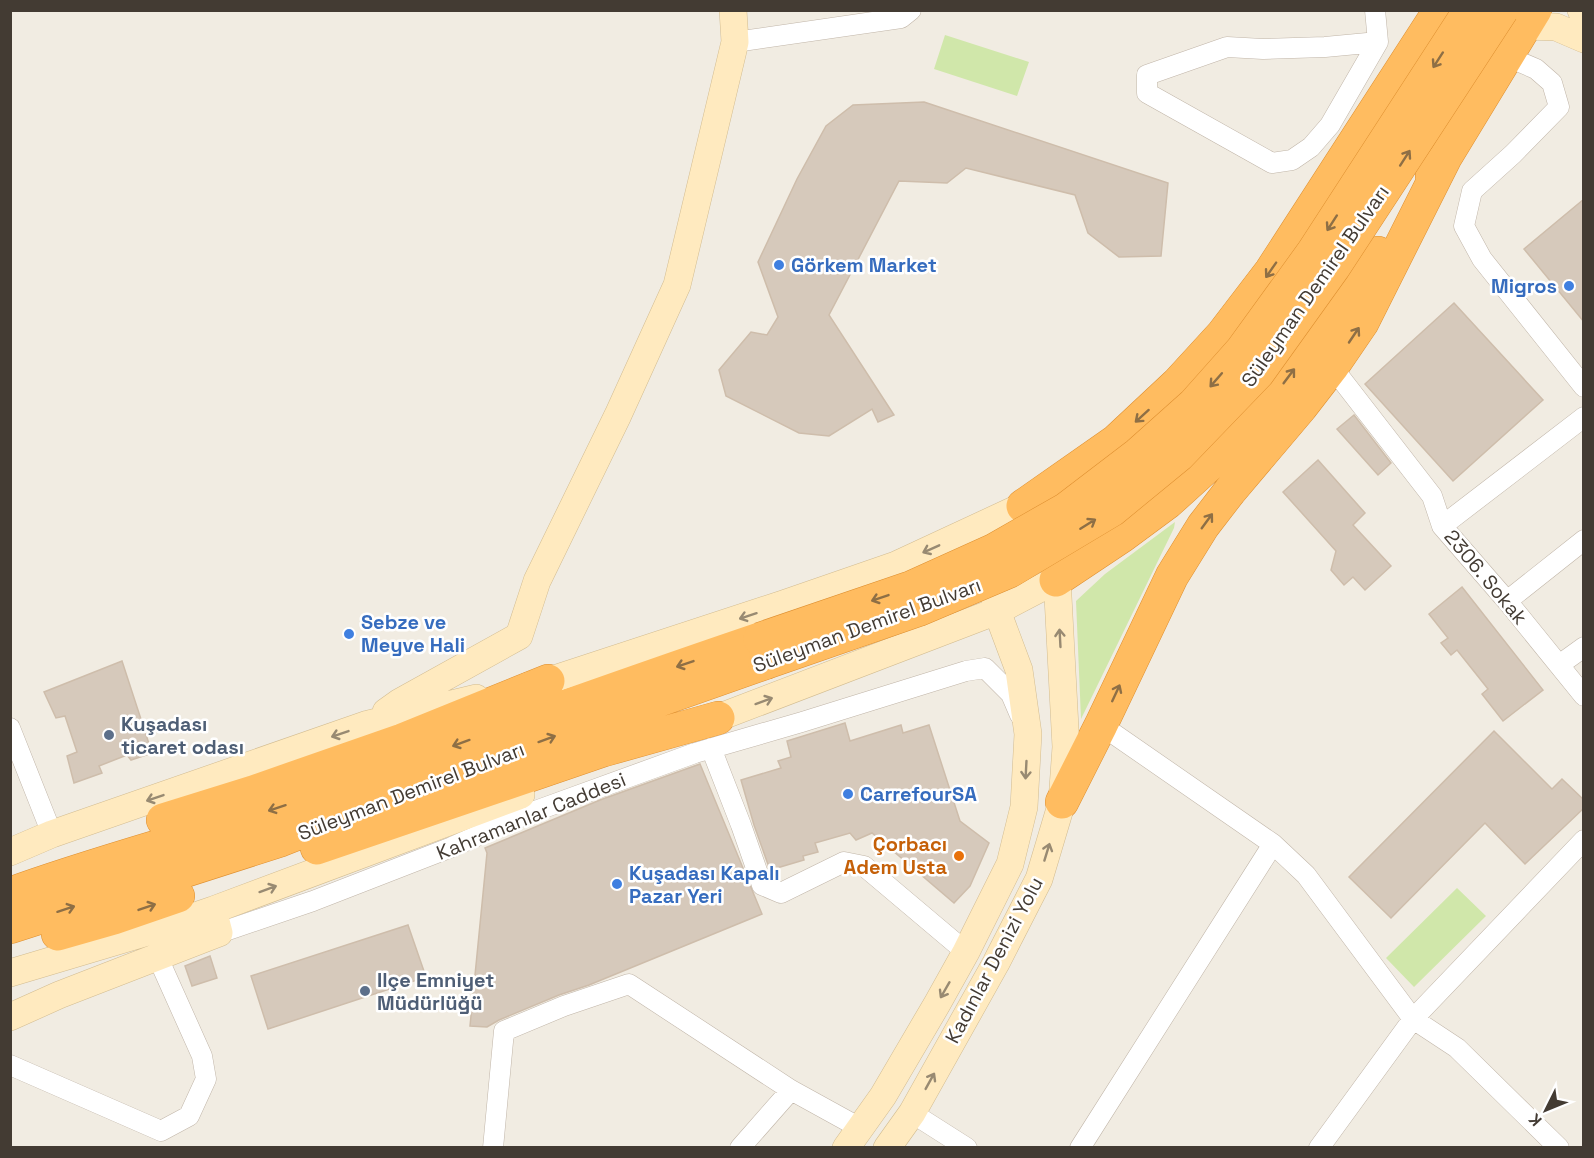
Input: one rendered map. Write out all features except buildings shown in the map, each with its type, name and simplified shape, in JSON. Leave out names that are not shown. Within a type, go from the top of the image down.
[{"type":"highway","points":[[1023,507],[1116,441],[1178,383],[1222,335],[1271,271],[1440,10]]},
{"type":"highway","name":"Süleyman Demirel Bulvarı","points":[[10,927],[281,840],[763,651],[994,550],[1066,509],[1138,454],[1194,404],[1242,350],[1313,252],[1470,10]]},
{"type":"highway","points":[[1056,579],[1122,536],[1168,502],[1232,444],[1273,397],[1348,297],[1445,158],[1506,56],[1520,16]]},
{"type":"highway","name":"Süleyman Demirel Bulvarı","points":[[10,894],[281,807],[508,726],[763,651],[918,610],[1010,571],[1112,510],[1179,455],[1258,373],[1520,16]]},
{"type":"highway","points":[[1062,802],[1172,576],[1203,526],[1301,407],[1362,323],[1445,158]]},
{"type":"highway","points":[[1116,441],[1111,466],[1116,481],[1123,491],[1135,501],[1168,502]]},
{"type":"highway","points":[[10,874],[61,854],[253,792],[402,740],[548,681]]},
{"type":"highway","points":[[10,948],[114,918],[603,750],[714,733]]},
{"type":"main road","points":[[368,724],[400,702],[519,636],[537,581],[618,414],[677,285],[735,42],[733,10]]},
{"type":"main road","points":[[1581,10],[1584,17]]},
{"type":"main road","points":[[1520,16],[1556,27],[1584,39]]},
{"type":"main road","points":[[10,852],[52,834],[368,724],[548,681],[775,607],[896,565],[1023,507]]},
{"type":"main road","name":"Kadınlar Denizi Yolu","points":[[886,1148],[912,1113],[996,963],[1039,879],[1062,802],[1066,747],[1056,554],[1050,538],[1036,516],[1023,507]]},
{"type":"main road","name":"Kadınlar Denizi Yolu","points":[[853,1138],[883,1096],[966,952],[1010,864],[1024,807],[1029,734],[1019,670],[997,611],[990,570],[973,530]]},
{"type":"main road","points":[[10,1017],[159,956],[216,921],[508,800],[714,733],[943,632],[997,611],[1056,579]]},
{"type":"main road","points":[[943,632],[980,631],[998,646],[1021,686]]},
{"type":"main road","points":[[10,973],[154,930],[216,921]]},
{"type":"main road","points":[[883,1096],[912,1113]]},
{"type":"street","points":[[735,42],[901,18],[911,10]]},
{"type":"street","points":[[1375,10],[1378,42],[1330,125],[1311,147],[1292,160],[1272,163],[1147,93],[1147,75],[1227,47],[1263,49],[1325,47],[1378,42]]},
{"type":"street","points":[[1506,56],[1536,69],[1552,83],[1558,107],[1514,154],[1472,191],[1464,226],[1482,259],[1584,387]]},
{"type":"street","name":"2306. Sokak","points":[[1332,367],[1432,496],[1443,526],[1584,696]]},
{"type":"street","points":[[1443,526],[1584,417]]},
{"type":"street","points":[[1507,601],[1584,540]]},
{"type":"street","points":[[1559,665],[1584,647]]},
{"type":"street","points":[[966,952],[864,866],[844,862],[781,893],[762,885],[741,825],[714,733],[802,722],[985,668],[1011,693],[1029,734]]},
{"type":"street","points":[[1101,725],[1273,844],[1306,875],[1413,1019],[1456,1048],[1558,1147]]},
{"type":"street","points":[[10,728],[52,834]]},
{"type":"street","points":[[1319,1148],[1413,1019],[1584,840]]},
{"type":"street","points":[[1080,1148],[1273,844]]},
{"type":"street","points":[[10,1065],[161,1131],[189,1116],[206,1079],[202,1056],[159,956]]},
{"type":"street","points":[[492,1148],[504,1031],[564,1006],[629,984],[791,1090],[853,1138]]},
{"type":"street","points":[[740,1148],[791,1090]]},
{"type":"street","points":[[912,1113],[967,1148]]},
{"type":"green space","points":[[945,35],[1029,62],[1017,96],[934,69]]},
{"type":"green space","points":[[1175,522],[1081,719],[1076,601],[1105,574]]},
{"type":"green space","points":[[1457,888],[1486,916],[1414,987],[1386,958]]},
{"type":"place","name":"Görkem Market","points":[[779,265]]},
{"type":"place","name":"Migros","points":[[1569,286]]},
{"type":"place","name":"Sebze ve Meyve Hali","points":[[349,634]]},
{"type":"place","name":"Kuşadası ticaret odası","points":[[109,735]]},
{"type":"place","name":"CarrefourSA","points":[[848,794]]},
{"type":"place","name":"Çorbacı Adem Usta","points":[[959,856]]},
{"type":"place","name":"Kuşadası Kapalı Pazar Yeri","points":[[617,884]]},
{"type":"place","name":"Ilçe Emniyet Müdürlüğü","points":[[365,991]]}]
